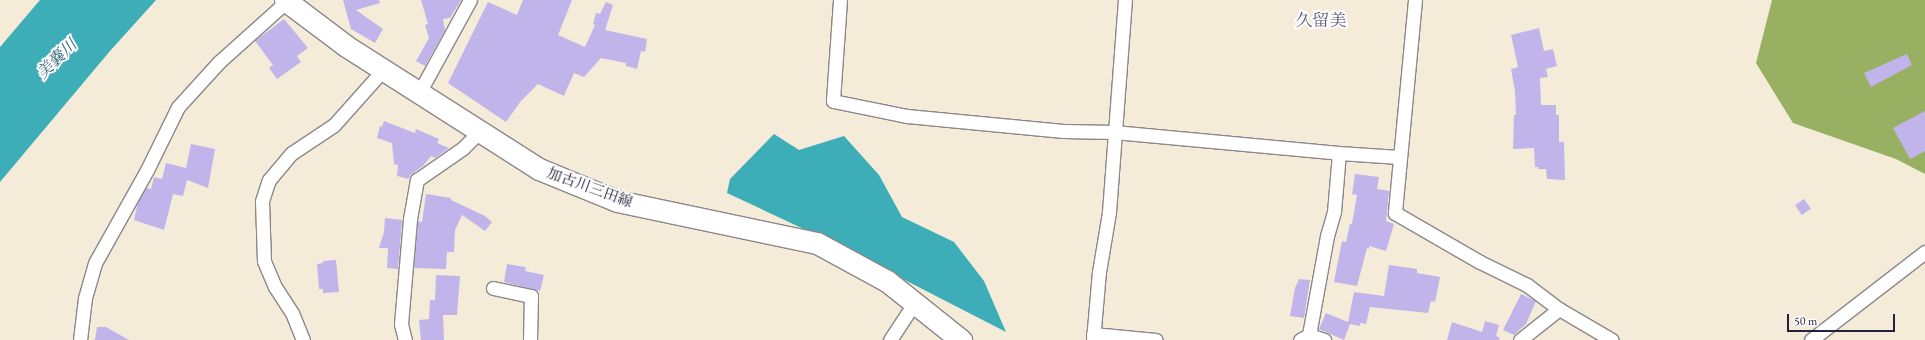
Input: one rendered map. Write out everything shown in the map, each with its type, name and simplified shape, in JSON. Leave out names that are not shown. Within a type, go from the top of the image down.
[{"type":"main road","name":"加古川三田線","points":[[286,1],[346,46],[539,169],[617,201],[816,243],[887,281],[961,340]]},
{"type":"street","points":[[419,93],[470,0]]},
{"type":"street","points":[[840,0],[833,101],[907,116],[1063,131],[1114,132],[1339,153],[1399,157]]},
{"type":"street","points":[[1125,0],[1108,212],[1099,272],[1093,337],[1156,340]]},
{"type":"street","points":[[1414,0],[1395,213],[1480,262],[1527,285],[1559,309],[1612,340]]},
{"type":"street","points":[[80,340],[85,298],[95,263],[147,170],[178,107],[219,62],[286,1]]},
{"type":"street","points":[[303,340],[292,313],[274,287],[264,261],[262,201],[269,180],[292,153],[334,125],[383,70]]},
{"type":"street","points":[[405,340],[401,324],[410,219],[417,180],[463,148],[480,132]]},
{"type":"street","points":[[1324,340],[1305,338],[1327,236],[1334,212],[1339,153]]},
{"type":"street","points":[[1811,340],[1925,252]]},
{"type":"street","points":[[493,288],[531,296],[530,340]]},
{"type":"street","points":[[890,340],[915,302]]},
{"type":"street","points":[[1520,340],[1559,309]]},
{"type":"green space","points":[[1772,0],[1925,0],[1925,174],[1896,159],[1793,123],[1756,63]]},
{"type":"water","name":"美嚢川","points":[[40,0],[156,0],[110,51],[0,182],[0,47]]},
{"type":"water","points":[[774,134],[799,150],[844,136],[879,175],[902,217],[954,242],[984,281],[1006,332],[825,239],[727,193],[730,179]]},
{"type":"building","points":[[343,0],[379,0],[380,3],[356,10],[383,29],[375,43],[351,29]]},
{"type":"building","points":[[421,0],[461,0],[450,18],[443,19],[445,30],[425,66],[416,61],[429,38],[425,25],[428,24]]},
{"type":"building","points":[[523,0],[572,0],[558,35],[585,47],[595,25],[593,24],[596,13],[600,14],[606,2],[613,5],[605,30],[647,39],[645,52],[641,51],[637,69],[626,66],[626,63],[601,58],[584,77],[574,73],[564,96],[538,84],[520,102],[506,122],[448,83],[488,2],[517,15]]},
{"type":"building","points":[[284,19],[308,48],[297,56],[301,62],[277,79],[269,68],[273,65],[255,41]]},
{"type":"building","points":[[1539,28],[1544,51],[1553,49],[1557,66],[1546,69],[1548,77],[1540,78],[1541,105],[1556,105],[1556,115],[1559,115],[1559,142],[1564,142],[1565,180],[1547,179],[1546,169],[1538,169],[1538,167],[1535,167],[1534,148],[1513,149],[1514,115],[1516,115],[1515,91],[1511,69],[1518,67],[1511,35]]},
{"type":"building","points":[[1907,54],[1912,65],[1871,87],[1864,73]]},
{"type":"building","points":[[1925,111],[1925,151],[1910,159],[1893,128]]},
{"type":"building","points":[[384,121],[415,133],[416,129],[439,139],[437,143],[449,148],[435,158],[431,156],[423,166],[410,175],[409,179],[397,176],[398,165],[394,164],[392,143],[377,138],[380,126],[382,127]]},
{"type":"building","points":[[191,144],[215,149],[208,188],[187,180],[183,196],[173,194],[164,230],[134,220],[138,202],[146,188],[151,189],[154,177],[162,179],[166,163],[186,168]]},
{"type":"building","points":[[1355,174],[1379,177],[1377,189],[1389,191],[1386,221],[1394,224],[1386,251],[1369,246],[1369,249],[1367,248],[1357,286],[1334,282],[1342,241],[1346,242],[1350,224],[1352,224],[1357,195],[1352,194]]},
{"type":"building","points":[[426,194],[451,198],[451,200],[485,216],[492,222],[485,231],[462,215],[455,230],[454,252],[447,252],[446,269],[414,268],[418,221],[422,222]]},
{"type":"building","points":[[1804,199],[1811,209],[1802,215],[1795,205]]},
{"type":"building","points":[[385,218],[402,220],[398,269],[387,268],[388,248],[379,248],[384,232]]},
{"type":"building","points":[[336,260],[339,292],[323,293],[323,289],[319,289],[317,264],[323,263],[323,261]]},
{"type":"building","points":[[507,264],[526,267],[525,271],[544,275],[540,291],[504,282]]},
{"type":"building","points":[[1389,265],[1417,269],[1417,273],[1440,277],[1435,302],[1431,301],[1428,313],[1370,307],[1366,324],[1360,323],[1360,326],[1350,324],[1344,340],[1319,329],[1326,313],[1348,322],[1354,292],[1384,296]]},
{"type":"building","points":[[436,275],[460,276],[457,315],[443,315],[444,340],[421,340],[419,320],[429,319],[430,300],[435,300]]},
{"type":"building","points":[[1299,279],[1310,280],[1304,318],[1290,316],[1295,288]]},
{"type":"building","points":[[1521,294],[1536,301],[1526,324],[1514,335],[1503,330]]},
{"type":"building","points":[[1485,321],[1499,325],[1496,336],[1500,338],[1499,340],[1447,340],[1452,322],[1482,332]]},
{"type":"building","points":[[97,327],[106,327],[129,340],[95,340]]},
{"type":"district","name":"久留美","points":[[1321,21]]}]
